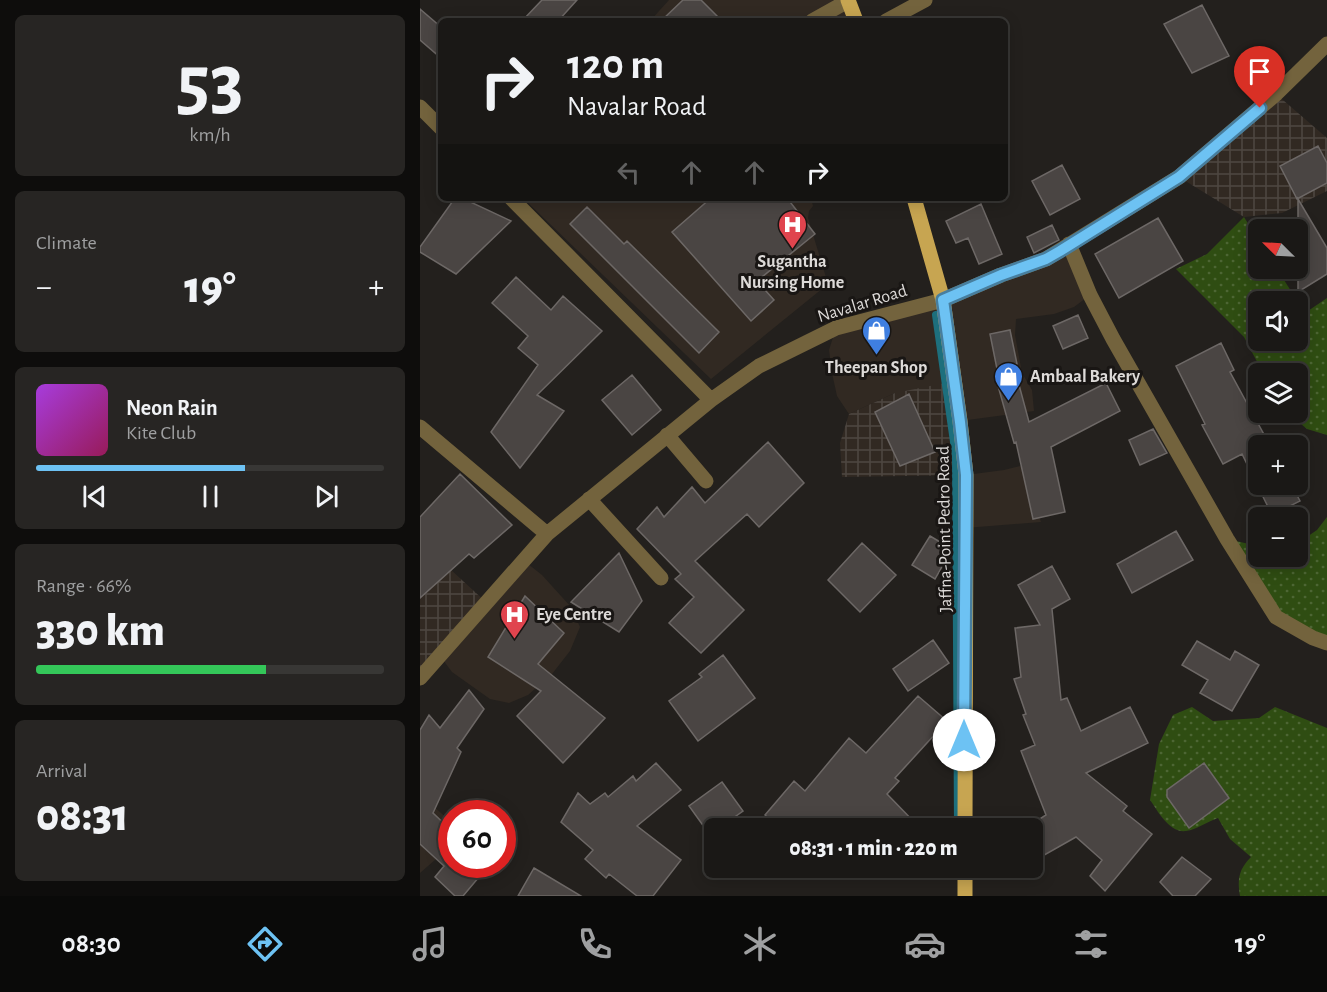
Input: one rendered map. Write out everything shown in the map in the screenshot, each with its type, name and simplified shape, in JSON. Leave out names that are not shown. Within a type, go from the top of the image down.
[{"type":"main road","points":[[848,1],[855,18]]},
{"type":"main road","name":"Jaffna-Point Pedro Road","points":[[915,201],[943,300],[966,475],[965,818]]},
{"type":"main road","points":[[965,878],[965,896]]},
{"type":"street","points":[[892,18],[925,0]]},
{"type":"street","points":[[817,18],[848,1]]},
{"type":"street","name":"Navalar Road","points":[[420,678],[547,534],[711,400],[759,366],[836,328],[943,300],[1046,259],[1179,177],[1276,94],[1327,44]]},
{"type":"street","points":[[420,107],[438,125]]},
{"type":"street","points":[[514,201],[711,400]]},
{"type":"street","points":[[1069,244],[1090,295],[1113,339],[1227,539],[1276,617],[1313,638],[1327,643]]},
{"type":"street","points":[[420,428],[547,534]]},
{"type":"street","points":[[667,435],[706,481]]},
{"type":"street","points":[[590,499],[661,578]]},
{"type":"shaded area","points":[[669,0],[848,0],[855,18],[653,18]]},
{"type":"shaded area","points":[[1276,94],[1327,138],[1327,191],[1282,213],[1244,217],[1179,177]]},
{"type":"shaded area","points":[[526,201],[812,201],[813,206],[808,218],[828,284],[711,379]]},
{"type":"shaded area","points":[[1069,244],[1090,295],[1074,307],[1054,314],[1016,319],[1015,335],[1022,373],[1032,390],[1034,411],[960,421],[895,393],[849,414],[837,396],[832,373],[829,350],[836,328],[943,300]]},
{"type":"shaded area","points":[[955,381],[966,475],[842,477],[840,443],[849,414],[895,393]]},
{"type":"shaded area","points":[[1033,463],[1031,492],[1041,522],[965,528],[966,475]]},
{"type":"shaded area","points":[[420,550],[439,559],[487,603],[420,678]]},
{"type":"shaded area","name":"Eye Centre","points":[[523,560],[542,575],[571,607],[580,627],[570,651],[552,674],[528,695],[509,703],[490,699],[452,672],[440,656]]},
{"type":"shaded area","points":[[420,794],[438,810],[438,857],[420,873]]},
{"type":"green space","points":[[1244,217],[1248,224],[1248,279],[1283,279],[1291,291],[1248,291],[1248,345],[1244,337],[1176,269],[1207,254]]},
{"type":"green space","points":[[1327,298],[1327,435],[1307,429],[1300,423],[1308,423],[1308,363],[1258,363],[1251,351],[1308,351],[1308,311]]},
{"type":"green space","points":[[1327,517],[1327,643],[1276,617],[1227,539],[1248,544],[1248,567],[1308,567],[1308,536],[1317,530]]},
{"type":"green space","points":[[1192,707],[1213,721],[1259,718],[1275,707],[1327,728],[1327,896],[1240,896],[1240,875],[1251,857],[1230,839],[1218,818],[1194,829],[1180,831],[1169,825],[1160,815],[1150,800],[1159,744],[1173,715]]},
{"type":"building","points":[[542,0],[577,0],[561,18],[525,18]]},
{"type":"building","points":[[683,0],[701,0],[719,18],[664,18]]},
{"type":"building","points":[[1202,5],[1229,56],[1192,73],[1164,24]]},
{"type":"building","points":[[420,9],[438,24],[438,55],[420,40]]},
{"type":"building","points":[[1318,146],[1327,163],[1327,183],[1297,199],[1280,166]]},
{"type":"building","points":[[1062,165],[1080,199],[1050,215],[1032,181]]},
{"type":"building","points":[[1298,199],[1327,248],[1327,274],[1300,291],[1298,279],[1308,279],[1308,219],[1298,219]]},
{"type":"building","points":[[453,201],[468,201],[511,221],[456,274],[420,252],[420,247]]},
{"type":"building","points":[[708,201],[789,201],[815,234],[757,281],[774,300],[751,321],[672,232]]},
{"type":"building","points":[[981,204],[1002,254],[979,264],[968,238],[956,243],[946,221]]},
{"type":"building","points":[[587,207],[624,244],[627,241],[719,332],[699,353],[570,224]]},
{"type":"building","points":[[1158,218],[1183,261],[1119,298],[1095,254]]},
{"type":"building","points":[[1052,225],[1059,240],[1034,253],[1027,237]]},
{"type":"building","points":[[516,277],[551,310],[563,296],[602,331],[537,395],[564,411],[520,468],[491,432],[538,365],[518,348],[528,336],[492,303]]},
{"type":"building","points":[[1078,315],[1088,338],[1063,349],[1053,326]]},
{"type":"building","points":[[1010,330],[1017,364],[997,369],[990,334]]},
{"type":"building","points":[[1221,343],[1234,370],[1230,372],[1248,405],[1248,423],[1258,423],[1264,435],[1248,435],[1248,466],[1242,454],[1223,464],[1202,425],[1205,424],[1176,366]]},
{"type":"building","points":[[1015,370],[1029,422],[1106,383],[1120,411],[1051,447],[1065,512],[1033,519],[1016,442],[1014,443],[995,375]]},
{"type":"building","points":[[632,375],[661,410],[632,435],[602,400]]},
{"type":"building","points":[[909,394],[935,452],[900,466],[875,412]]},
{"type":"building","points":[[1153,429],[1167,453],[1140,465],[1129,440]]},
{"type":"building","points":[[768,442],[804,483],[759,527],[747,514],[695,561],[744,610],[701,653],[669,623],[694,597],[675,579],[681,574],[637,529],[657,507],[664,517],[692,487],[705,503]]},
{"type":"building","points":[[460,474],[512,525],[474,558],[469,554],[420,598],[420,517]]},
{"type":"building","points":[[1262,495],[1297,495],[1300,501],[1288,507],[1268,507]]},
{"type":"building","points":[[1176,531],[1193,560],[1132,593],[1117,564]]},
{"type":"building","points":[[930,536],[952,549],[935,579],[912,565]]},
{"type":"building","points":[[862,543],[896,575],[860,612],[828,580]]},
{"type":"building","points":[[619,553],[642,601],[619,632],[571,602]]},
{"type":"building","points":[[1052,566],[1070,599],[1052,609],[1061,700],[1067,698],[1081,731],[1130,707],[1148,743],[1086,773],[1127,806],[1123,811],[1152,834],[1105,891],[1090,876],[1102,860],[1076,837],[1043,856],[1041,818],[1046,815],[1021,751],[1035,745],[1023,715],[1026,714],[1014,679],[1021,677],[1015,628],[1040,625],[1018,585]]},
{"type":"building","points":[[525,596],[564,633],[538,664],[605,718],[563,763],[517,716],[541,691],[488,657]]},
{"type":"building","points":[[933,640],[949,663],[908,691],[893,669]]},
{"type":"building","points":[[1197,641],[1230,660],[1235,651],[1259,665],[1232,711],[1200,693],[1208,680],[1182,665]]},
{"type":"building","points":[[723,655],[755,698],[698,741],[669,701],[702,677],[699,674]]},
{"type":"building","points":[[469,690],[484,709],[457,748],[461,752],[433,813],[438,818],[438,860],[420,844],[420,730],[429,715],[440,728]]},
{"type":"building","points":[[918,696],[947,721],[895,778],[899,781],[887,794],[910,818],[768,818],[765,815],[794,781],[805,791],[849,738],[866,753]]},
{"type":"building","points":[[656,763],[681,790],[637,826],[681,860],[653,896],[637,896],[609,874],[606,878],[585,859],[593,850],[561,822],[578,793],[590,804],[605,793],[608,797],[633,776],[636,781]]},
{"type":"building","points":[[1204,763],[1229,798],[1189,828],[1167,797],[1167,790]]},
{"type":"building","points":[[722,782],[743,811],[733,818],[704,818],[704,827],[689,806]]},
{"type":"building","points":[[1182,857],[1211,879],[1195,896],[1173,896],[1160,882]]},
{"type":"building","points":[[534,868],[581,896],[518,896]]},
{"type":"building","points":[[438,873],[438,878],[478,878],[463,896],[455,896],[435,877]]},
{"type":"waterway","points":[[936,315],[956,456],[958,818]]},
{"type":"place","name":"Sugantha Nursing Home","points":[[792,250]]},
{"type":"place","name":"Theepan Shop","points":[[876,356]]},
{"type":"place","name":"Ambaal Bakery","points":[[1009,402]]},
{"type":"place","name":"Eye Centre","points":[[515,640]]},
{"type":"route","points":[[964,740],[966,475],[943,300],[1046,259],[1060,251],[1179,177],[1260,108]]}]
